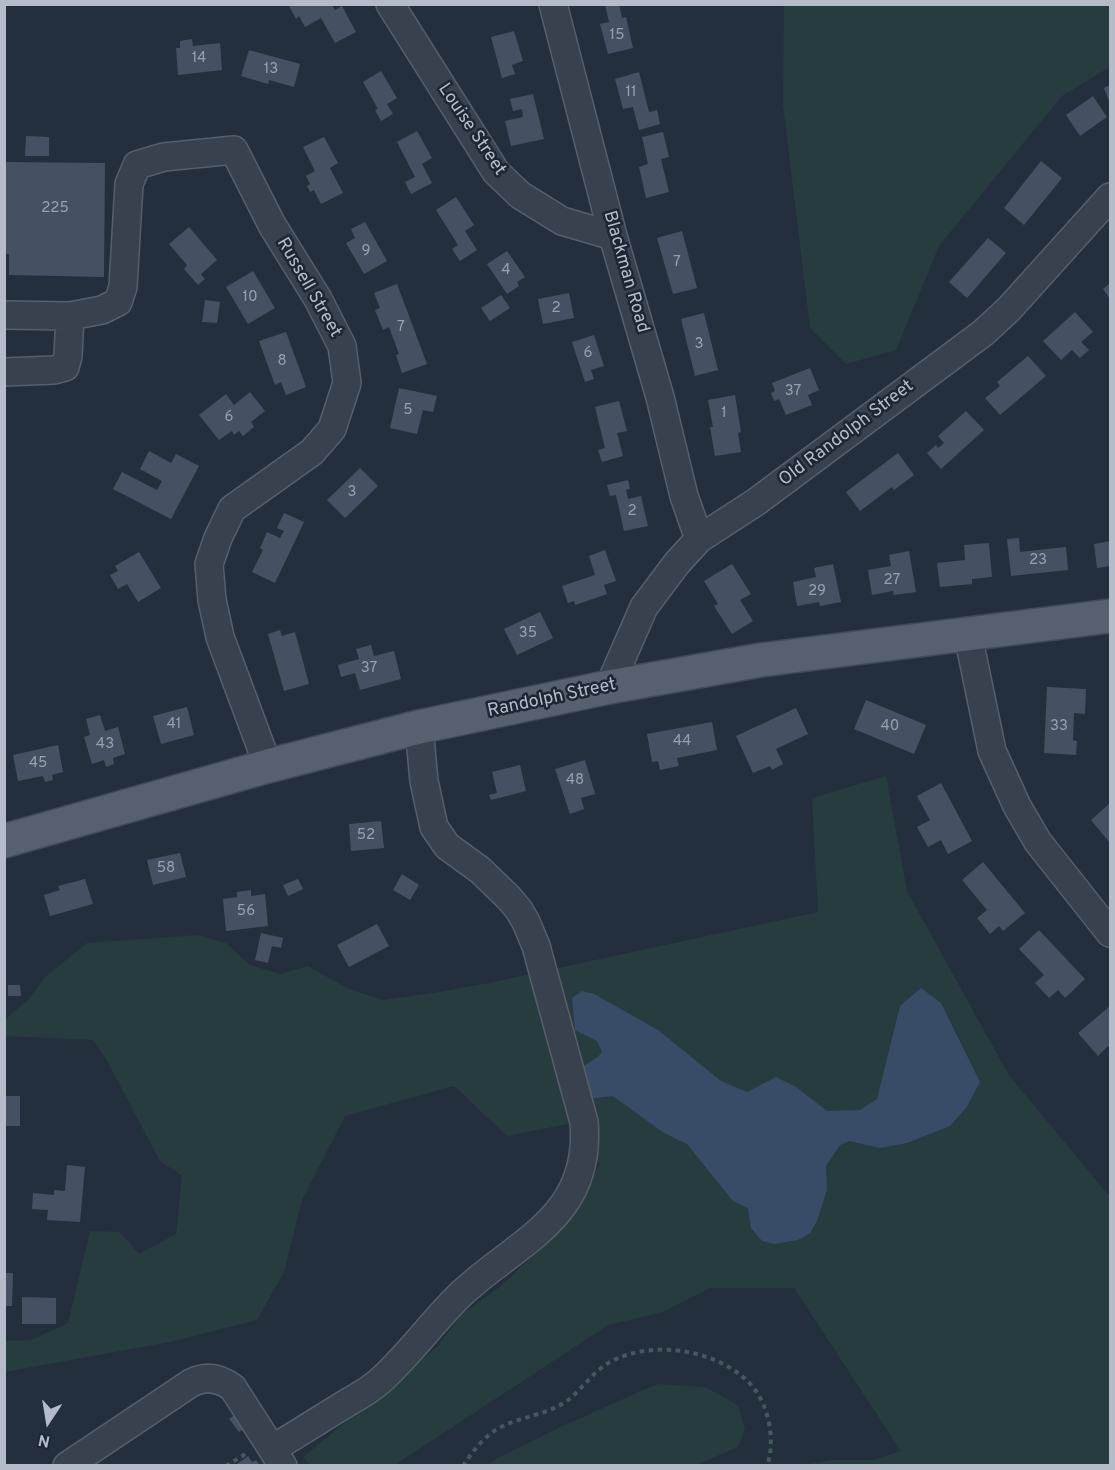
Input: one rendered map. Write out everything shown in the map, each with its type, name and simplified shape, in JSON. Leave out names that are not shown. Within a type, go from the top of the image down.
[{"type":"main road","name":"Randolph Street","points":[[4,841],[268,766],[419,727],[609,687],[761,660],[1110,616]]},
{"type":"street","name":"Louise Street","points":[[390,4],[496,172],[520,195],[562,221],[614,236]]},
{"type":"street","name":"Blackman Road","points":[[553,4],[614,236],[660,397],[684,496],[699,539]]},
{"type":"street","name":"Russell Street","points":[[69,316],[102,310],[118,302],[123,287],[129,184],[137,165],[164,157],[234,150],[272,225],[318,299],[342,346],[347,383],[332,429],[312,452],[232,509],[209,564],[212,600],[220,637],[268,766]]},
{"type":"street","name":"Old Randolph Street","points":[[609,687],[644,607],[676,563],[699,539],[756,502],[983,333],[1009,309],[1110,196]]},
{"type":"street","points":[[4,315],[69,316],[65,367],[54,370],[4,372]]},
{"type":"street","points":[[968,635],[992,752],[1017,806],[1038,842],[1110,933]]},
{"type":"street","points":[[67,1466],[191,1383],[204,1378],[222,1381],[233,1388],[268,1455],[379,1382],[456,1300],[552,1220],[567,1199],[582,1168],[584,1122],[536,946],[519,910],[480,870],[453,851],[437,834],[429,812],[419,727]]},
{"type":"path","points":[[463,1466],[496,1430],[564,1403],[594,1374],[612,1361],[664,1349],[685,1350],[725,1364],[746,1379],[761,1398],[768,1419],[771,1447],[767,1466]]},
{"type":"path","points":[[226,1466],[268,1455]]},
{"type":"green space","points":[[784,5],[1110,5],[1110,67],[1062,96],[939,246],[896,350],[846,364],[810,328],[783,105]]},
{"type":"green space","points":[[886,776],[907,891],[1008,1074],[1110,1197],[1110,1465],[803,1465],[833,1460],[874,1460],[901,1451],[794,1288],[710,1288],[663,1312],[608,1325],[395,1465],[310,1465],[303,1457],[437,1347],[460,1316],[502,1285],[568,1223],[600,1164],[568,1124],[507,1136],[454,1086],[345,1116],[302,1200],[284,1272],[257,1320],[170,1342],[5,1372],[5,1341],[31,1340],[68,1323],[90,1231],[120,1232],[139,1254],[176,1234],[182,1176],[160,1161],[106,1059],[93,1040],[5,1036],[5,1019],[28,1000],[45,977],[87,943],[197,935],[226,943],[250,965],[280,974],[308,966],[349,989],[382,1000],[489,983],[818,912],[812,798]]},
{"type":"green space","points":[[657,1384],[705,1387],[738,1405],[745,1429],[738,1447],[696,1465],[488,1465],[565,1425]]},
{"type":"water","points":[[921,988],[941,1003],[980,1082],[966,1108],[950,1126],[907,1143],[880,1148],[849,1141],[840,1145],[826,1166],[827,1190],[817,1221],[810,1233],[798,1240],[774,1244],[762,1241],[751,1228],[748,1208],[733,1201],[687,1144],[664,1133],[613,1096],[586,1099],[576,1071],[602,1052],[597,1041],[575,1030],[572,998],[582,991],[594,994],[658,1030],[721,1081],[747,1092],[776,1077],[796,1087],[827,1111],[860,1110],[877,1099],[900,1006]]},
{"type":"building","points":[[288,4],[331,4],[335,10],[342,6],[356,32],[335,43],[321,18],[305,27],[299,16],[296,19]]},
{"type":"building","points":[[605,4],[619,4],[622,18],[626,17],[633,48],[608,54],[600,24],[609,22]]},
{"type":"building","points":[[514,31],[523,61],[512,65],[515,74],[502,78],[491,37]]},
{"type":"building","points":[[192,39],[193,46],[220,43],[222,70],[178,75],[176,48],[180,48],[180,41]]},
{"type":"building","points":[[249,50],[300,64],[294,87],[269,80],[268,84],[241,76]]},
{"type":"building","points":[[381,71],[397,98],[387,104],[393,114],[381,121],[375,110],[378,109],[363,82]]},
{"type":"building","points":[[639,72],[649,112],[657,110],[660,124],[639,130],[633,107],[623,109],[615,79]]},
{"type":"building","points":[[1110,85],[1110,104],[1104,88]]},
{"type":"building","points":[[533,94],[544,139],[511,146],[505,121],[523,117],[522,109],[513,111],[510,99]]},
{"type":"building","points":[[1093,96],[1107,117],[1080,136],[1066,115]]},
{"type":"building","points":[[417,131],[432,158],[422,164],[432,183],[411,194],[405,182],[415,177],[397,142]]},
{"type":"building","points":[[663,132],[669,157],[661,159],[669,192],[646,198],[639,167],[648,164],[642,137]]},
{"type":"building","points":[[26,136],[49,137],[49,156],[25,156]]},
{"type":"building","points":[[324,137],[338,163],[330,168],[343,193],[321,204],[314,190],[310,192],[307,186],[310,184],[306,176],[315,171],[303,147]]},
{"type":"building","points":[[1041,161],[1062,178],[1024,225],[1004,208]]},
{"type":"building","points":[[4,162],[105,163],[104,277],[9,275],[9,254],[4,254]]},
{"type":"building","points":[[456,197],[474,225],[465,231],[477,250],[460,261],[452,249],[458,245],[436,210]]},
{"type":"building","points":[[365,222],[387,261],[364,274],[346,243],[355,238],[351,229]]},
{"type":"building","points":[[189,227],[217,260],[201,274],[205,279],[198,285],[184,269],[187,265],[169,244]]},
{"type":"building","points":[[682,231],[697,288],[673,294],[657,238]]},
{"type":"building","points":[[988,238],[1006,253],[967,298],[949,282]]},
{"type":"building","points":[[507,251],[525,277],[517,282],[519,286],[507,294],[487,264]]},
{"type":"building","points":[[253,271],[275,308],[248,324],[226,287]]},
{"type":"building","points":[[1110,283],[1110,299],[1103,289]]},
{"type":"building","points":[[397,284],[427,364],[402,373],[396,355],[399,354],[389,327],[383,330],[375,310],[380,308],[374,293]]},
{"type":"building","points":[[569,293],[574,318],[543,324],[538,299]]},
{"type":"building","points":[[501,295],[510,308],[490,321],[481,308]]},
{"type":"building","points":[[205,300],[220,302],[217,323],[202,322]]},
{"type":"building","points":[[1075,312],[1093,332],[1081,342],[1089,350],[1080,358],[1072,350],[1061,360],[1043,341]]},
{"type":"building","points":[[704,313],[718,370],[695,376],[681,319]]},
{"type":"building","points":[[286,332],[306,387],[286,395],[281,382],[275,385],[259,341]]},
{"type":"building","points":[[594,335],[604,366],[591,370],[594,379],[585,382],[572,342]]},
{"type":"building","points":[[1028,356],[1046,376],[1000,415],[985,398],[1000,386],[997,382]]},
{"type":"building","points":[[810,368],[819,390],[808,395],[812,405],[786,415],[779,399],[774,401],[771,393],[775,391],[772,383]]},
{"type":"building","points":[[399,388],[437,396],[433,412],[423,410],[417,434],[390,428]]},
{"type":"building","points":[[250,392],[265,411],[251,422],[254,427],[243,436],[239,431],[234,435],[232,431],[219,440],[199,415],[226,394],[234,405]]},
{"type":"building","points":[[735,395],[741,432],[738,433],[741,452],[715,456],[708,400]]},
{"type":"building","points":[[619,401],[627,431],[617,433],[623,456],[602,462],[598,450],[605,448],[595,407]]},
{"type":"building","points":[[966,411],[984,430],[941,469],[927,453],[936,445],[938,448],[944,443],[938,436]]},
{"type":"building","points":[[149,451],[171,463],[176,454],[199,466],[171,519],[113,489],[122,472],[157,490],[162,481],[140,469]]},
{"type":"building","points":[[898,453],[914,475],[894,490],[892,487],[860,511],[846,492]]},
{"type":"building","points":[[360,468],[378,486],[345,518],[327,500]]},
{"type":"building","points":[[628,480],[630,489],[626,490],[628,499],[641,496],[648,526],[624,531],[616,495],[610,496],[607,485]]},
{"type":"building","points":[[284,513],[304,522],[275,583],[252,572],[263,550],[260,548],[267,532],[280,538],[284,531],[277,528]]},
{"type":"building","points":[[1019,538],[1020,552],[1066,547],[1068,570],[1011,576],[1007,539]]},
{"type":"building","points":[[1110,541],[1110,566],[1097,568],[1094,544]]},
{"type":"building","points":[[989,543],[992,577],[972,579],[972,584],[940,587],[937,563],[965,560],[964,545]]},
{"type":"building","points":[[605,550],[616,581],[604,585],[607,594],[575,605],[574,601],[568,603],[562,586],[595,575],[589,556]]},
{"type":"building","points":[[909,551],[916,592],[894,595],[893,591],[872,595],[868,570],[891,566],[889,555]]},
{"type":"building","points":[[139,552],[161,588],[138,602],[127,584],[118,589],[110,575],[118,571],[115,566]]},
{"type":"building","points":[[732,564],[751,594],[740,600],[753,621],[732,634],[714,606],[718,604],[704,581]]},
{"type":"building","points":[[833,564],[841,602],[820,606],[819,602],[797,606],[793,582],[816,577],[814,568]]},
{"type":"building","points":[[540,612],[553,638],[517,655],[504,629]]},
{"type":"building","points":[[280,630],[282,636],[295,632],[309,684],[284,691],[268,634]]},
{"type":"building","points":[[371,645],[374,656],[394,651],[401,679],[360,690],[355,673],[341,677],[338,665],[359,659],[356,649]]},
{"type":"building","points":[[1047,687],[1086,689],[1085,714],[1074,713],[1073,740],[1077,741],[1076,755],[1044,753]]},
{"type":"building","points":[[866,700],[926,725],[914,754],[854,729]]},
{"type":"building","points":[[187,707],[194,735],[161,744],[153,716]]},
{"type":"building","points":[[796,708],[808,734],[776,749],[783,764],[772,770],[770,766],[753,773],[736,736]]},
{"type":"building","points":[[100,715],[105,731],[118,727],[125,754],[113,758],[114,764],[106,767],[104,760],[92,764],[84,737],[90,735],[86,719]]},
{"type":"building","points":[[712,722],[717,750],[677,758],[679,766],[660,770],[658,761],[652,762],[647,734]]},
{"type":"building","points":[[58,745],[63,772],[52,775],[53,780],[45,782],[43,776],[18,781],[13,755]]},
{"type":"building","points":[[585,760],[595,794],[581,798],[584,809],[570,814],[555,769]]},
{"type":"building","points":[[520,765],[526,791],[491,800],[489,795],[497,793],[492,772]]},
{"type":"building","points":[[941,783],[972,841],[948,854],[941,840],[928,847],[917,827],[930,820],[917,796]]},
{"type":"building","points":[[1110,803],[1110,843],[1091,820]]},
{"type":"building","points":[[381,821],[384,848],[351,851],[349,824]]},
{"type":"building","points":[[180,853],[186,877],[153,885],[147,860]]},
{"type":"building","points":[[983,862],[1025,913],[1003,931],[999,926],[990,934],[977,918],[987,910],[962,880]]},
{"type":"building","points":[[402,874],[419,885],[410,900],[393,890]]},
{"type":"building","points":[[85,879],[93,904],[50,916],[44,895],[60,890],[58,886]]},
{"type":"building","points":[[298,879],[303,889],[288,896],[283,885]]},
{"type":"building","points":[[251,890],[251,896],[265,894],[268,926],[226,931],[223,899],[237,897],[237,892]]},
{"type":"building","points":[[377,924],[389,946],[349,967],[337,945]]},
{"type":"building","points":[[1039,930],[1085,979],[1065,998],[1058,990],[1049,998],[1035,983],[1044,975],[1019,949]]},
{"type":"building","points":[[261,933],[283,938],[281,948],[272,946],[268,963],[255,960]]},
{"type":"building","points":[[8,985],[20,985],[21,996],[8,996]]},
{"type":"building","points":[[1110,1006],[1110,1049],[1108,1046],[1098,1056],[1078,1033]]},
{"type":"building","points":[[4,1096],[20,1096],[20,1126],[4,1126]]},
{"type":"building","points":[[67,1165],[85,1167],[80,1222],[47,1220],[48,1210],[32,1209],[33,1193],[54,1195],[54,1190],[65,1191]]},
{"type":"building","points":[[4,1273],[13,1273],[12,1306],[4,1306]]},
{"type":"building","points":[[22,1297],[56,1298],[56,1324],[22,1324]]},
{"type":"building","points":[[236,1414],[243,1425],[241,1426],[243,1429],[239,1432],[229,1419]]},
{"type":"building","points":[[248,1456],[252,1462],[256,1460],[260,1466],[234,1466]]}]
